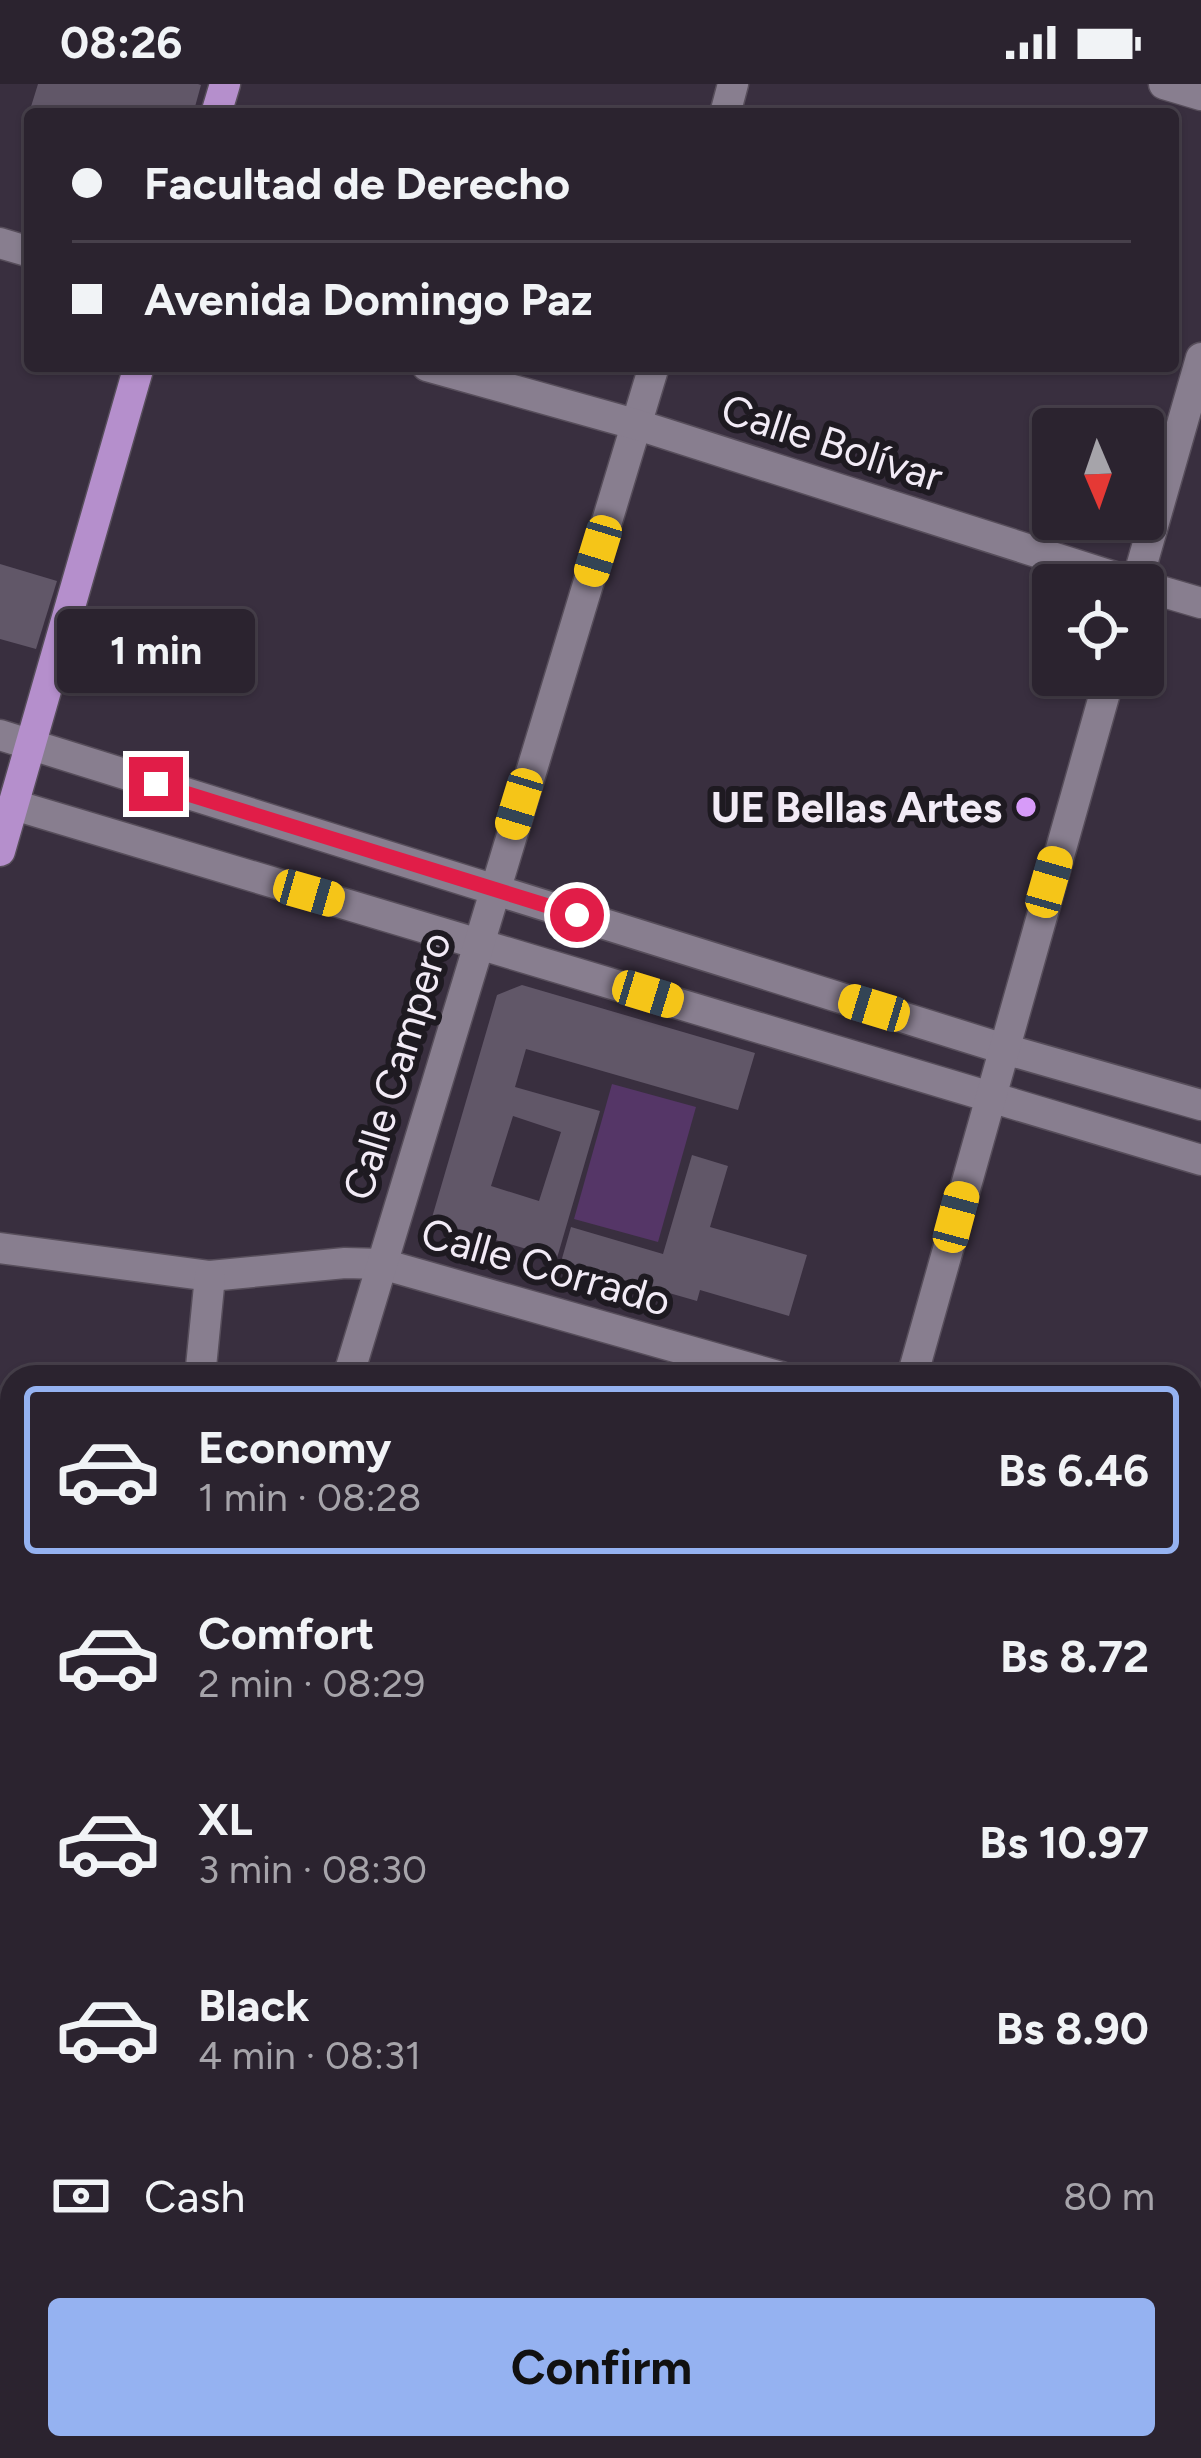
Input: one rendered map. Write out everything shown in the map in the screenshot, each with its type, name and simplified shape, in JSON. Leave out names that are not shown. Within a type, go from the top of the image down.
[{"type":"main road","points":[[0,851],[137,372]]},
{"type":"street","points":[[1164,84],[1201,95]]},
{"type":"street","points":[[1145,564],[1201,358]]},
{"type":"street","name":"Calle Bolívar","points":[[448,372],[638,425],[1073,564]]},
{"type":"street","name":"Calle Campero","points":[[352,1365],[492,888],[652,372]]},
{"type":"street","name":"Calle Bolívar","points":[[1164,592],[1201,603]]},
{"type":"street","points":[[915,1365],[1104,696]]},
{"type":"street","points":[[0,735],[1001,1048],[1201,1105]]},
{"type":"street","points":[[14,805],[1201,1160]]},
{"type":"street","name":"Calle Corrado","points":[[0,1247],[210,1276],[382,1264],[739,1365]]},
{"type":"street","points":[[201,1365],[210,1276]]},
{"type":"shaded area","points":[[612,1084],[696,1107],[658,1242],[574,1219]]},
{"type":"building","points":[[38,84],[201,85],[195,108],[31,108]]},
{"type":"building","points":[[0,564],[57,581],[36,649],[0,639]]},
{"type":"building","points":[[522,985],[755,1053],[738,1110],[526,1049],[515,1087],[600,1111],[557,1258],[431,1221],[497,995]],"holes":[[[513,1116],[561,1132],[539,1201],[491,1186]]]},
{"type":"building","points":[[692,1155],[728,1166],[710,1227],[807,1255],[789,1316],[700,1290],[697,1301],[561,1262],[571,1227],[663,1254]]},
{"type":"place","name":"UE Bellas Artes","points":[[1026,807]]},
{"type":"route","points":[[156,784],[577,915]]}]
